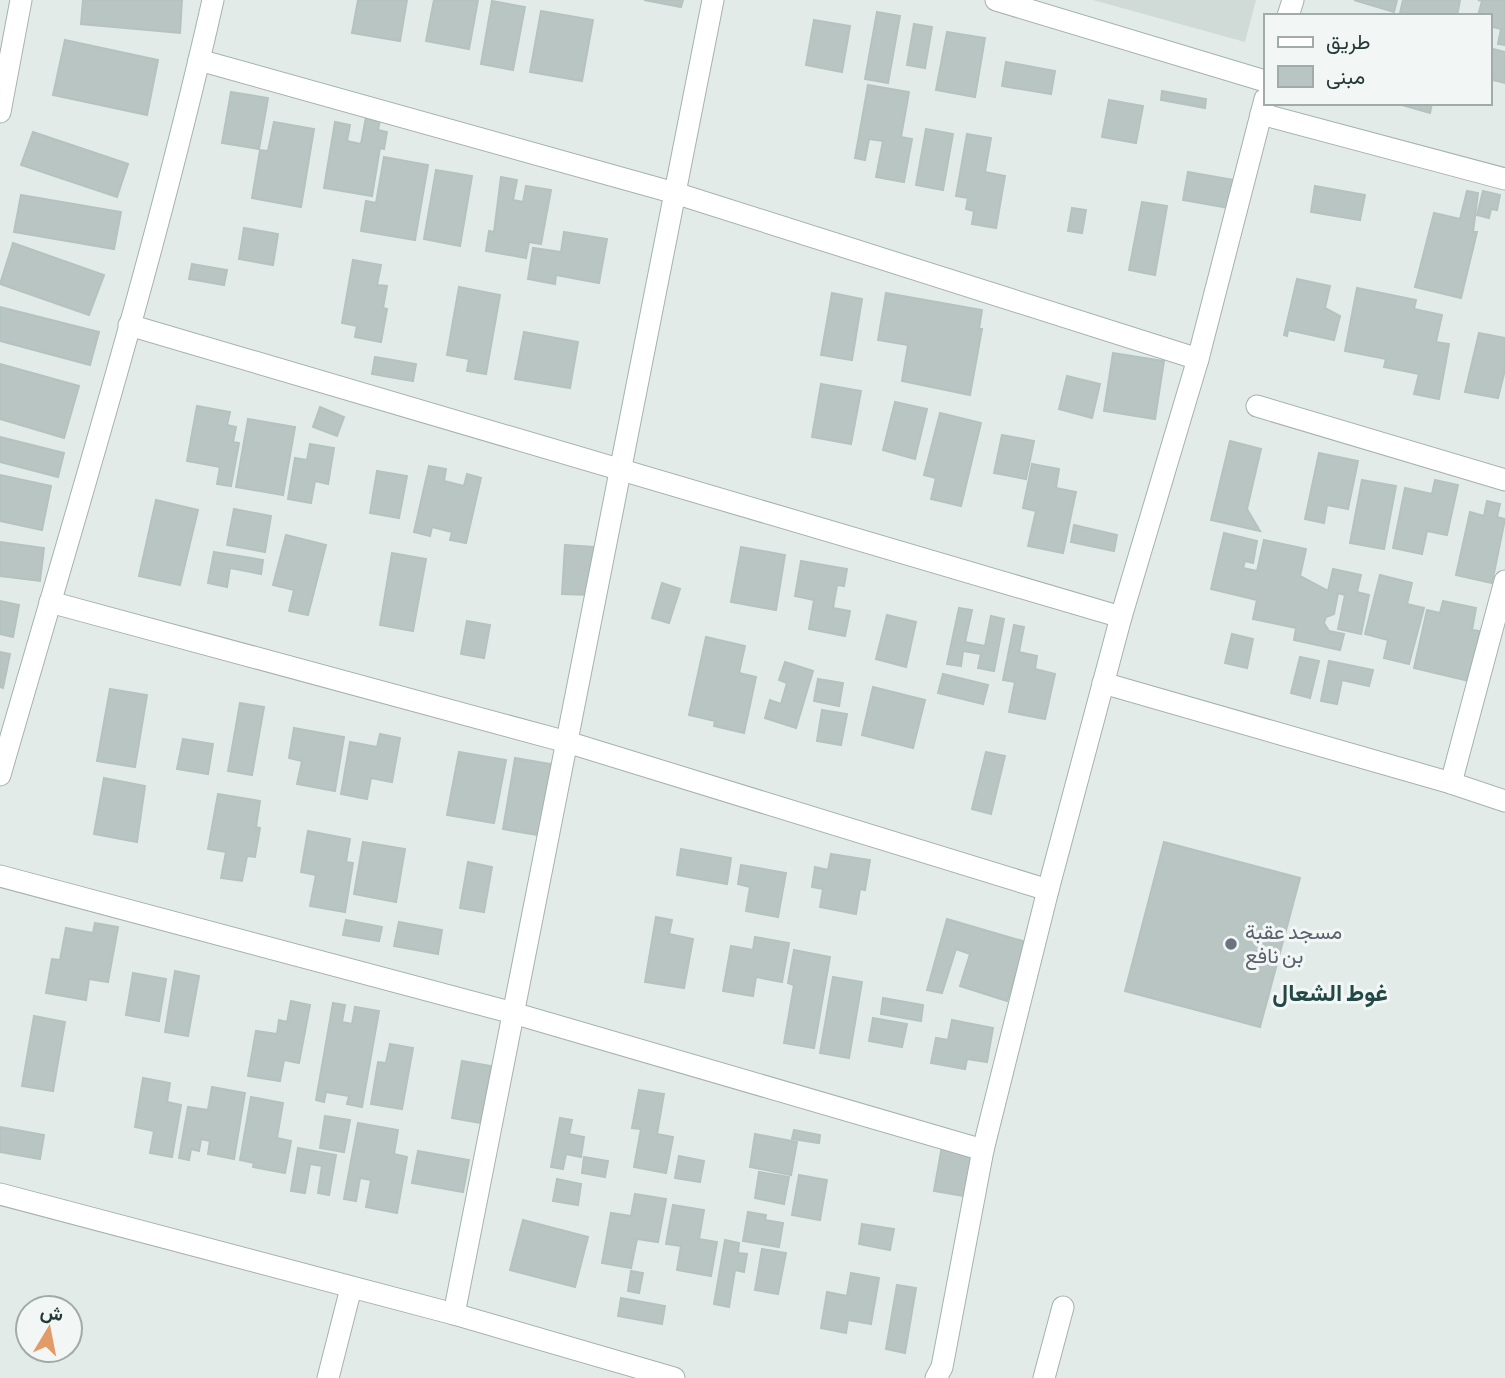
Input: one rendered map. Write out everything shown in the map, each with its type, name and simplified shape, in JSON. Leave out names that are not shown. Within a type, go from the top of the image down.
[{"type":"street","points":[[0,112],[22,0]]},
{"type":"street","points":[[0,775],[129,325],[200,60],[213,0]]},
{"type":"street","points":[[454,1314],[713,0]]},
{"type":"street","points":[[996,0],[1264,81]]},
{"type":"street","points":[[200,60],[675,193],[1198,359]]},
{"type":"street","points":[[936,1378],[942,1367],[983,1150],[1048,890],[1121,617],[1198,359],[1263,106],[1505,179]]},
{"type":"street","points":[[129,325],[1121,617]]},
{"type":"street","points":[[1256,406],[1505,481]]},
{"type":"street","points":[[1451,783],[1505,581]]},
{"type":"street","points":[[50,602],[567,742],[1048,890]]},
{"type":"street","points":[[1103,683],[1505,801]]},
{"type":"street","points":[[0,876],[513,1013],[983,1150]]},
{"type":"street","points":[[0,1194],[454,1314],[674,1378]]},
{"type":"street","points":[[328,1378],[351,1288]]},
{"type":"street","points":[[1044,1378],[1063,1307]]},
{"type":"shaded area","points":[[1093,0],[1256,0],[1245,42]]},
{"type":"building","points":[[83,0],[182,0],[180,33],[81,24]]},
{"type":"building","points":[[358,0],[407,0],[400,41],[352,33]]},
{"type":"building","points":[[434,0],[478,0],[469,49],[426,41]]},
{"type":"building","points":[[644,0],[683,0],[681,7]]},
{"type":"building","points":[[1354,0],[1397,0],[1394,12]]},
{"type":"building","points":[[1403,0],[1460,0],[1457,14],[1400,13]]},
{"type":"building","points":[[1478,0],[1505,0],[1505,45],[1498,44],[1501,29],[1491,26],[1491,14],[1479,14],[1482,1]]},
{"type":"building","points":[[492,1],[525,7],[513,70],[481,64]]},
{"type":"building","points":[[541,11],[593,20],[582,81],[530,72]]},
{"type":"building","points":[[877,12],[900,16],[888,83],[865,79]]},
{"type":"building","points":[[814,20],[850,26],[842,72],[806,65]]},
{"type":"building","points":[[914,24],[932,27],[925,68],[907,65]]},
{"type":"building","points":[[947,32],[985,38],[975,97],[936,90]]},
{"type":"building","points":[[65,40],[158,60],[147,115],[53,95]]},
{"type":"building","points":[[1491,48],[1505,52],[1505,83],[1491,80]]},
{"type":"building","points":[[1006,62],[1055,71],[1051,94],[1002,86]]},
{"type":"building","points":[[868,85],[909,92],[901,137],[912,139],[904,182],[876,177],[883,141],[869,139],[865,160],[855,158]]},
{"type":"building","points":[[1162,91],[1206,99],[1205,108],[1161,100]]},
{"type":"building","points":[[231,92],[268,98],[259,149],[222,143]]},
{"type":"building","points":[[1109,100],[1143,106],[1136,143],[1102,137]]},
{"type":"building","points":[[1402,105],[1432,105],[1430,113]]},
{"type":"building","points":[[366,117],[380,120],[378,130],[387,132],[384,149],[380,148],[372,196],[324,188],[335,122],[350,125],[347,141],[361,144]]},
{"type":"building","points":[[274,122],[314,129],[301,207],[252,198],[260,150],[268,151]]},
{"type":"building","points":[[926,129],[953,134],[943,190],[916,185]]},
{"type":"building","points":[[33,132],[128,164],[117,197],[21,165]]},
{"type":"building","points":[[967,134],[991,138],[985,172],[1005,176],[996,228],[972,224],[974,211],[966,209],[968,198],[956,196]]},
{"type":"building","points":[[384,157],[428,165],[415,240],[361,231],[366,201],[376,203]]},
{"type":"building","points":[[436,170],[472,176],[460,246],[424,239]]},
{"type":"building","points":[[1188,172],[1234,180],[1229,208],[1183,200]]},
{"type":"building","points":[[501,177],[517,180],[513,200],[523,202],[526,186],[551,190],[541,244],[529,242],[526,258],[486,251],[489,231],[494,232]]},
{"type":"building","points":[[1315,186],[1365,195],[1360,220],[1311,212]]},
{"type":"building","points":[[1467,191],[1478,193],[1473,232],[1477,232],[1461,298],[1415,287],[1434,213],[1460,219]]},
{"type":"building","points":[[1483,191],[1500,195],[1497,210],[1491,209],[1489,218],[1477,215]]},
{"type":"building","points":[[21,195],[121,212],[114,249],[14,232]]},
{"type":"building","points":[[1142,202],[1167,206],[1155,275],[1129,270]]},
{"type":"building","points":[[1072,208],[1086,210],[1082,233],[1068,231]]},
{"type":"building","points":[[244,228],[278,234],[273,265],[239,259]]},
{"type":"building","points":[[564,232],[607,239],[599,283],[556,275],[555,284],[528,279],[533,248],[561,252]]},
{"type":"building","points":[[13,243],[104,275],[89,315],[0,284]]},
{"type":"building","points":[[353,260],[381,265],[377,285],[387,286],[383,308],[387,309],[381,342],[355,337],[357,326],[342,323]]},
{"type":"building","points":[[192,264],[227,270],[224,285],[189,279]]},
{"type":"building","points":[[1297,279],[1330,286],[1325,308],[1340,316],[1334,340],[1288,330],[1287,336],[1284,335]]},
{"type":"building","points":[[459,287],[500,295],[486,374],[467,371],[469,359],[447,355]]},
{"type":"building","points":[[1357,288],[1416,300],[1414,309],[1442,315],[1436,342],[1449,344],[1439,399],[1414,394],[1419,374],[1384,367],[1386,359],[1345,351]]},
{"type":"building","points":[[832,293],[862,299],[852,360],[821,355]]},
{"type":"building","points":[[886,293],[982,310],[979,329],[982,329],[970,395],[902,381],[908,345],[878,340]]},
{"type":"building","points":[[0,307],[99,332],[90,365],[0,341]]},
{"type":"building","points":[[524,332],[578,342],[570,388],[515,379]]},
{"type":"building","points":[[1479,333],[1505,338],[1505,370],[1498,398],[1465,392]]},
{"type":"building","points":[[1113,353],[1164,361],[1155,419],[1104,411]]},
{"type":"building","points":[[375,357],[416,364],[413,381],[372,374]]},
{"type":"building","points":[[0,364],[79,386],[64,438],[0,419]]},
{"type":"building","points":[[1067,376],[1100,384],[1092,418],[1059,409]]},
{"type":"building","points":[[821,384],[861,391],[851,444],[812,437]]},
{"type":"building","points":[[895,402],[927,409],[915,459],[883,450]]},
{"type":"building","points":[[197,406],[230,412],[227,425],[236,427],[233,442],[239,443],[231,486],[217,484],[220,467],[187,461]]},
{"type":"building","points":[[320,407],[344,417],[337,436],[313,427]]},
{"type":"building","points":[[940,413],[981,423],[961,506],[931,499],[936,478],[924,475]]},
{"type":"building","points":[[248,419],[295,427],[283,495],[236,487]]},
{"type":"building","points":[[1002,435],[1034,441],[1026,479],[994,473]]},
{"type":"building","points":[[0,437],[64,453],[58,477],[0,462]]},
{"type":"building","points":[[1230,441],[1261,449],[1247,509],[1260,531],[1211,520]]},
{"type":"building","points":[[310,444],[334,448],[328,484],[315,481],[311,503],[288,499],[295,458],[307,460]]},
{"type":"building","points":[[1319,453],[1358,461],[1348,509],[1327,505],[1324,523],[1305,519]]},
{"type":"building","points":[[1032,464],[1059,469],[1056,488],[1076,492],[1063,553],[1028,546],[1036,511],[1023,508]]},
{"type":"building","points":[[429,466],[446,469],[444,481],[464,486],[467,474],[481,478],[466,543],[450,540],[452,532],[432,527],[430,536],[414,532]]},
{"type":"building","points":[[377,471],[407,476],[399,518],[370,513]]},
{"type":"building","points":[[0,475],[51,486],[42,530],[0,521]]},
{"type":"building","points":[[1362,480],[1396,486],[1384,549],[1350,543]]},
{"type":"building","points":[[1435,480],[1458,485],[1447,535],[1427,531],[1422,554],[1393,548],[1405,488],[1432,494]]},
{"type":"building","points":[[156,500],[198,510],[180,585],[139,576]]},
{"type":"building","points":[[1487,501],[1500,504],[1497,517],[1505,519],[1492,583],[1456,575],[1470,512],[1484,516]]},
{"type":"building","points":[[234,509],[271,516],[265,552],[227,545]]},
{"type":"building","points":[[1074,525],[1117,535],[1114,551],[1071,542]]},
{"type":"building","points":[[1224,533],[1257,541],[1253,563],[1245,561],[1243,568],[1257,571],[1264,540],[1306,549],[1300,576],[1328,591],[1333,569],[1361,575],[1357,592],[1369,595],[1361,634],[1338,629],[1345,595],[1338,593],[1334,614],[1326,617],[1324,623],[1329,631],[1344,634],[1340,650],[1294,640],[1296,628],[1253,619],[1257,600],[1211,589]]},
{"type":"building","points":[[286,535],[326,545],[308,615],[289,611],[294,590],[273,585]]},
{"type":"building","points":[[0,542],[44,548],[40,581],[0,576]]},
{"type":"building","points":[[565,545],[594,547],[591,595],[562,594]]},
{"type":"building","points":[[741,547],[785,555],[776,610],[731,602]]},
{"type":"building","points":[[214,552],[263,560],[261,574],[230,568],[227,587],[208,583]]},
{"type":"building","points":[[392,553],[426,559],[413,631],[380,625]]},
{"type":"building","points":[[801,561],[847,569],[844,586],[837,585],[833,608],[850,611],[845,636],[809,629],[814,600],[795,596]]},
{"type":"building","points":[[1380,575],[1412,583],[1407,604],[1424,608],[1409,664],[1384,658],[1388,640],[1365,634]]},
{"type":"building","points":[[662,583],[680,589],[669,623],[652,618]]},
{"type":"building","points":[[0,601],[19,605],[13,637],[0,634]]},
{"type":"building","points":[[1443,601],[1476,608],[1472,630],[1480,631],[1469,681],[1414,668],[1427,610],[1440,613]]},
{"type":"building","points":[[959,608],[972,610],[965,642],[985,646],[991,616],[1004,619],[994,671],[978,668],[981,654],[963,651],[961,666],[947,664]]},
{"type":"building","points":[[887,615],[916,622],[906,667],[876,659]]},
{"type":"building","points":[[467,621],[490,625],[484,658],[461,654]]},
{"type":"building","points":[[1014,625],[1024,627],[1019,652],[1037,656],[1035,669],[1055,674],[1045,719],[1009,712],[1015,682],[1003,680]]},
{"type":"building","points":[[1232,634],[1253,639],[1247,668],[1225,663]]},
{"type":"building","points":[[706,637],[745,646],[739,673],[756,677],[744,733],[714,726],[715,721],[689,715]]},
{"type":"building","points":[[0,652],[10,654],[3,688],[0,687]]},
{"type":"building","points":[[1300,657],[1319,661],[1310,698],[1291,693]]},
{"type":"building","points":[[1329,661],[1373,670],[1369,686],[1342,680],[1337,704],[1321,701]]},
{"type":"building","points":[[785,662],[813,671],[796,728],[765,718],[770,700],[781,704],[787,683],[779,680]]},
{"type":"building","points":[[943,674],[988,685],[983,704],[938,693]]},
{"type":"building","points":[[818,679],[843,683],[839,706],[814,701]]},
{"type":"building","points":[[873,687],[925,700],[913,748],[862,735]]},
{"type":"building","points":[[110,689],[147,695],[135,767],[97,761]]},
{"type":"building","points":[[240,703],[264,707],[252,775],[228,771]]},
{"type":"building","points":[[822,710],[847,714],[841,745],[817,741]]},
{"type":"building","points":[[294,728],[344,737],[335,791],[297,784],[302,761],[289,758]]},
{"type":"building","points":[[380,734],[400,738],[392,782],[371,778],[367,799],[341,794],[350,742],[377,747]]},
{"type":"building","points":[[183,739],[213,744],[208,774],[177,769]]},
{"type":"building","points":[[459,752],[506,760],[494,823],[447,815]]},
{"type":"building","points":[[986,752],[1005,756],[991,814],[972,809]]},
{"type":"building","points":[[515,758],[568,767],[555,838],[503,829]]},
{"type":"building","points":[[104,778],[145,786],[137,842],[94,834]]},
{"type":"building","points":[[218,794],[260,801],[256,827],[260,828],[255,857],[247,856],[242,881],[221,878],[226,852],[208,849]]},
{"type":"building","points":[[308,831],[350,839],[346,862],[353,863],[345,912],[310,906],[316,875],[301,872]]},
{"type":"building","points":[[363,842],[405,849],[396,902],[354,894]]},
{"type":"building","points":[[1164,842],[1300,878],[1260,1027],[1125,991]]},
{"type":"building","points":[[681,849],[731,858],[727,884],[677,875]]},
{"type":"building","points":[[831,854],[870,860],[865,890],[860,889],[856,914],[820,907],[823,889],[812,887],[815,867],[828,870]]},
{"type":"building","points":[[468,862],[492,867],[484,912],[460,908]]},
{"type":"building","points":[[741,865],[786,873],[778,917],[746,911],[750,887],[738,884]]},
{"type":"building","points":[[656,917],[672,920],[669,934],[693,939],[684,988],[645,982]]},
{"type":"building","points":[[947,919],[1026,942],[1007,1001],[960,986],[970,954],[956,949],[942,993],[927,990]]},
{"type":"building","points":[[346,920],[382,927],[379,941],[343,935]]},
{"type":"building","points":[[399,922],[442,930],[438,954],[394,946]]},
{"type":"building","points":[[95,923],[118,927],[108,982],[89,979],[86,1000],[46,993],[52,959],[60,960],[66,928],[93,933]]},
{"type":"building","points":[[755,937],[789,943],[782,982],[756,977],[753,996],[723,991],[731,946],[753,950]]},
{"type":"building","points":[[794,950],[830,957],[814,1048],[784,1043],[794,985],[788,983]]},
{"type":"building","points":[[175,971],[199,976],[188,1036],[165,1032]]},
{"type":"building","points":[[133,973],[166,979],[159,1021],[126,1015]]},
{"type":"building","points":[[833,977],[862,982],[849,1058],[820,1053]]},
{"type":"building","points":[[883,998],[923,1005],[921,1021],[881,1014]]},
{"type":"building","points":[[291,1001],[310,1005],[299,1063],[284,1060],[280,1081],[248,1076],[256,1031],[277,1034],[279,1020],[287,1022]]},
{"type":"building","points":[[333,1003],[345,1005],[342,1022],[352,1024],[355,1007],[379,1011],[362,1107],[347,1104],[349,1096],[326,1092],[324,1102],[316,1100]]},
{"type":"building","points":[[34,1016],[65,1022],[53,1091],[22,1086]]},
{"type":"building","points":[[873,1018],[907,1024],[902,1047],[869,1041]]},
{"type":"building","points":[[952,1020],[993,1028],[987,1062],[967,1059],[965,1069],[931,1063],[936,1038],[948,1040]]},
{"type":"building","points":[[390,1044],[413,1048],[402,1109],[371,1104],[378,1062],[386,1063]]},
{"type":"building","points":[[462,1061],[491,1066],[481,1123],[452,1118]]},
{"type":"building","points":[[143,1078],[170,1083],[167,1102],[181,1105],[172,1157],[150,1153],[154,1131],[135,1127]]},
{"type":"building","points":[[212,1087],[245,1093],[234,1159],[208,1154],[210,1141],[201,1139],[199,1151],[191,1149],[189,1160],[179,1158],[188,1107],[208,1110]]},
{"type":"building","points":[[639,1090],[664,1094],[657,1134],[673,1137],[666,1173],[634,1167],[641,1129],[632,1128]]},
{"type":"building","points":[[251,1097],[283,1103],[277,1138],[291,1141],[285,1173],[253,1167],[254,1163],[240,1160]]},
{"type":"building","points":[[325,1116],[350,1120],[344,1152],[320,1148]]},
{"type":"building","points":[[560,1118],[572,1120],[569,1134],[584,1137],[581,1157],[566,1154],[563,1169],[551,1167]]},
{"type":"building","points":[[358,1123],[398,1130],[394,1154],[407,1157],[397,1213],[366,1207],[371,1180],[360,1178],[356,1201],[344,1199]]},
{"type":"building","points":[[0,1127],[44,1135],[40,1159],[0,1152]]},
{"type":"building","points":[[794,1130],[820,1135],[819,1143],[792,1139]]},
{"type":"building","points":[[755,1134],[797,1142],[791,1175],[750,1167]]},
{"type":"building","points":[[942,1146],[978,1152],[970,1197],[934,1191]]},
{"type":"building","points":[[298,1148],[336,1155],[329,1195],[318,1193],[322,1166],[310,1164],[305,1193],[291,1191]]},
{"type":"building","points":[[418,1151],[469,1160],[463,1192],[412,1183]]},
{"type":"building","points":[[679,1156],[704,1161],[700,1182],[675,1178]]},
{"type":"building","points":[[584,1157],[608,1161],[605,1177],[582,1173]]},
{"type":"building","points":[[759,1172],[789,1177],[784,1204],[755,1198]]},
{"type":"building","points":[[799,1175],[827,1180],[820,1220],[792,1215]]},
{"type":"building","points":[[557,1179],[581,1184],[578,1205],[553,1201]]},
{"type":"building","points":[[635,1194],[666,1199],[658,1242],[637,1239],[631,1268],[602,1263],[611,1213],[631,1216]]},
{"type":"building","points":[[673,1205],[704,1210],[699,1239],[717,1242],[711,1276],[677,1270],[681,1246],[666,1244]]},
{"type":"building","points":[[748,1212],[766,1215],[765,1220],[783,1223],[779,1247],[743,1241]]},
{"type":"building","points":[[523,1220],[588,1237],[575,1287],[510,1270]]},
{"type":"building","points":[[862,1224],[894,1229],[890,1250],[859,1244]]},
{"type":"building","points":[[725,1240],[739,1243],[738,1253],[747,1254],[744,1272],[735,1270],[729,1307],[714,1304]]},
{"type":"building","points":[[762,1249],[786,1253],[778,1294],[755,1290]]},
{"type":"building","points":[[631,1271],[643,1273],[639,1293],[628,1291]]},
{"type":"building","points":[[851,1273],[879,1278],[871,1324],[848,1320],[846,1333],[821,1328],[827,1292],[847,1296]]},
{"type":"building","points":[[897,1285],[916,1288],[905,1353],[886,1349]]},
{"type":"building","points":[[621,1298],[665,1306],[662,1324],[618,1316]]},
{"type":"place","name":"مسجد عقبة بن نافع","points":[[1231,944]]},
{"type":"district","name":"غوط الشعال","points":[[1330,993]]}]
